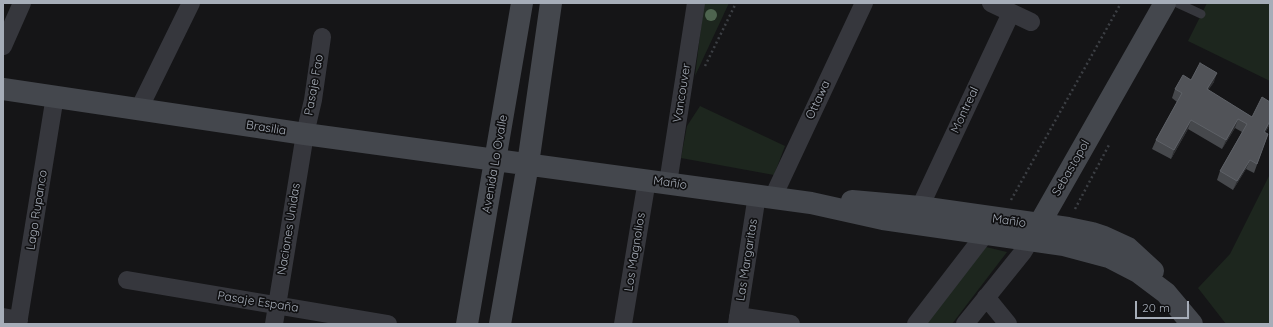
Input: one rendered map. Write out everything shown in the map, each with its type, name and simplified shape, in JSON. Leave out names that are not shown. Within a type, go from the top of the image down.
[{"type":"street","points":[[3,46],[22,3]]},
{"type":"street","points":[[139,109],[191,3]]},
{"type":"street","name":"Avenida Lo Ovalle","points":[[467,324],[522,3]]},
{"type":"street","points":[[500,324],[528,164],[551,3]]},
{"type":"street","name":"Vancouver","points":[[658,181],[696,3]]},
{"type":"street","name":"Ottawa","points":[[765,196],[864,3]]},
{"type":"street","points":[[990,3],[1031,22]]},
{"type":"street","name":"Sebastopol","points":[[965,324],[1023,252],[1164,3]]},
{"type":"street","name":"Montreal","points":[[920,207],[1011,13]]},
{"type":"street","name":"Pasaje Fao","points":[[305,134],[313,100],[322,37]]},
{"type":"street","name":"Brasilia","points":[[3,89],[305,134],[528,164]]},
{"type":"street","name":"Lago Rupanco","points":[[14,320],[55,96]]},
{"type":"street","name":"Naciones Unidas","points":[[274,324],[305,134]]},
{"type":"street","name":"Mañío","points":[[528,164],[811,203],[883,219],[993,226],[1035,232],[1092,233],[1128,248],[1153,270],[1192,324]]},
{"type":"street","name":"Los Magnolios","points":[[624,324],[658,181]]},
{"type":"street","name":"Las Margaritas","points":[[737,320],[765,196]]},
{"type":"street","name":"Mañío","points":[[811,203],[842,200],[920,207],[993,226]]},
{"type":"street","points":[[916,324],[993,226]]},
{"type":"street","name":"Pasaje España","points":[[127,280],[388,324]]},
{"type":"street","points":[[986,297],[1008,324]]},
{"type":"street","points":[[737,320],[791,324]]},
{"type":"lane","points":[[1177,3],[1201,14]]},
{"type":"path","points":[[705,67],[736,3]]},
{"type":"path","points":[[993,226],[1121,3]]},
{"type":"shaded area","points":[[704,3],[729,3],[695,76]]},
{"type":"shaded area","points":[[1207,3],[1270,3],[1270,81],[1188,41]]},
{"type":"shaded area","points":[[700,106],[785,146],[774,175],[681,158],[687,126]]},
{"type":"shaded area","points":[[1270,174],[1270,324],[1226,324],[1198,288],[1230,254]]},
{"type":"shaded area","points":[[986,247],[1007,252],[952,324],[925,324]]},
{"type":"building","points":[[1200,63],[1217,73],[1207,89],[1252,117],[1262,97],[1270,102],[1270,121],[1264,132],[1268,134],[1257,164],[1250,160],[1237,181],[1220,171],[1247,124],[1238,119],[1226,140],[1191,120],[1174,150],[1156,140],[1182,93],[1175,89],[1183,75],[1191,80]]}]
